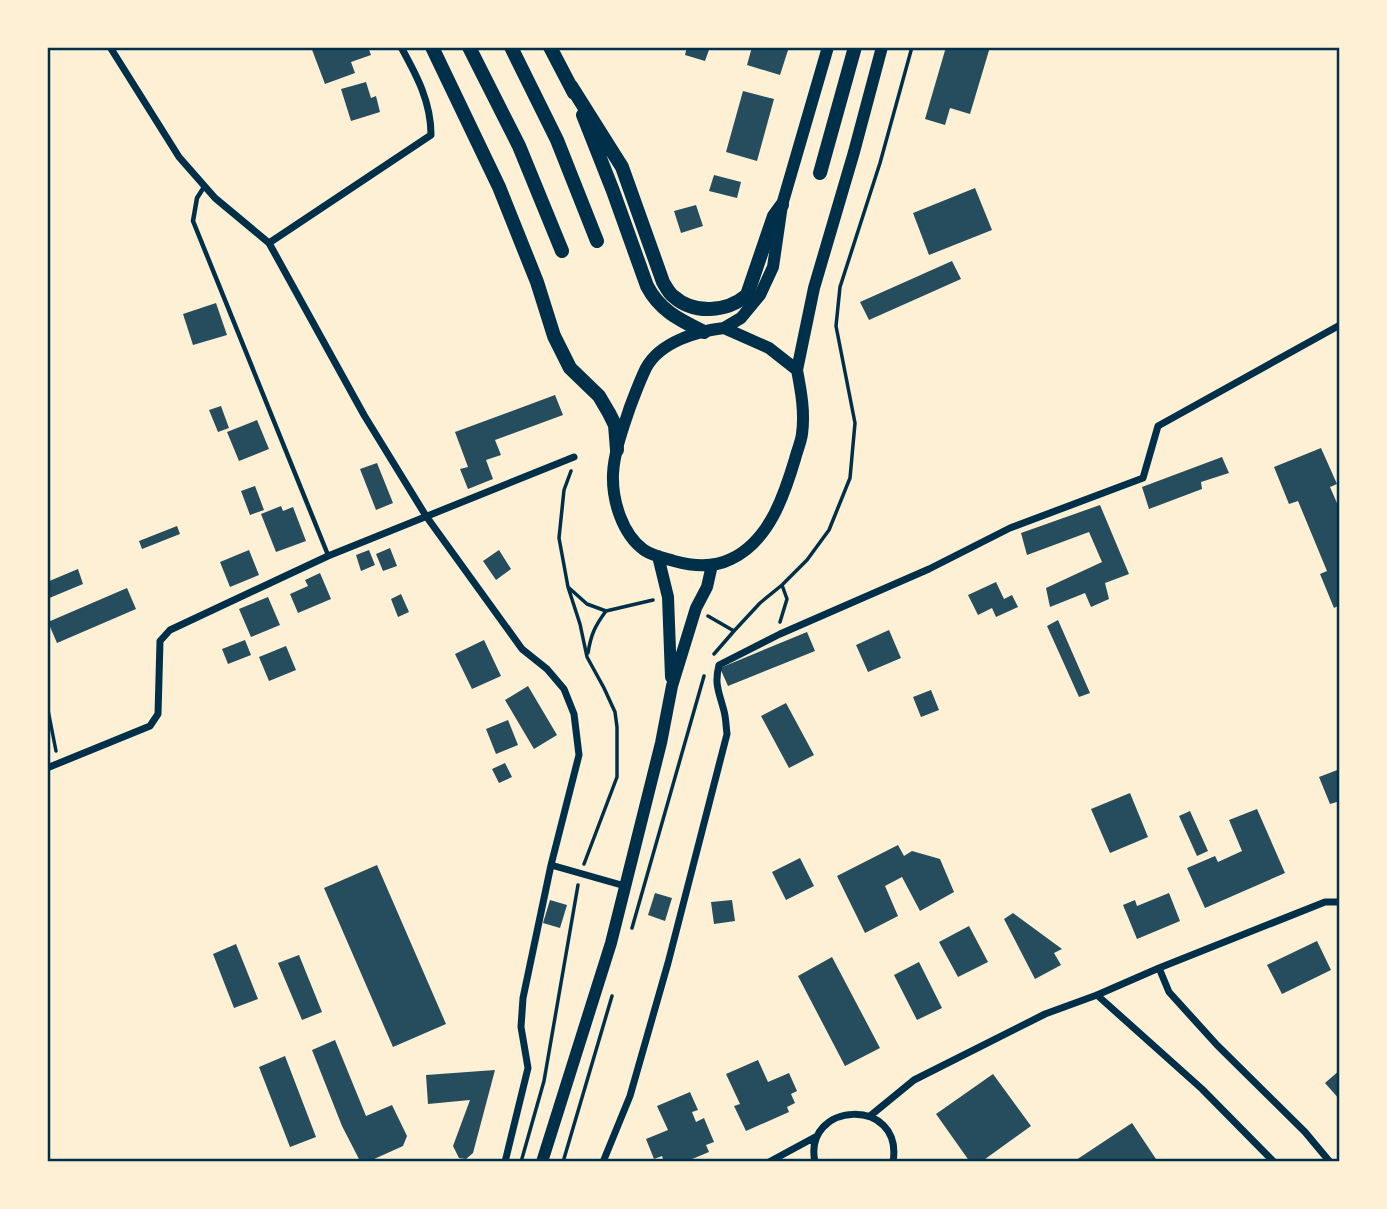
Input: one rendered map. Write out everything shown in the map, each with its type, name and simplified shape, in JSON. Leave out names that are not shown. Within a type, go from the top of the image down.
[{"type":"highway","points":[[432,47],[499,187],[537,282],[554,335],[570,368],[599,396],[609,413],[615,425],[617,450]]},
{"type":"highway","points":[[469,47],[519,146],[562,251]]},
{"type":"highway","points":[[511,47],[557,139],[597,241]]},
{"type":"highway","points":[[550,47],[622,167],[663,282],[671,295],[684,304],[698,308],[725,308],[737,304],[747,295],[774,216],[782,205]]},
{"type":"highway","points":[[820,173],[855,47]]},
{"type":"highway","points":[[571,86],[654,299],[669,313],[704,332]]},
{"type":"main road","points":[[828,47],[782,205],[773,267],[760,295],[741,318],[724,328],[678,341],[661,351],[647,366],[631,405],[617,450],[613,474],[615,495],[619,514],[635,542],[658,556],[685,564],[712,565],[732,559],[759,537],[778,508],[802,435],[803,404],[797,370],[814,288],[882,47]]},
{"type":"main road","points":[[724,328],[769,348],[797,370]]},
{"type":"main road","points":[[658,556],[668,597],[672,686]]},
{"type":"main road","points":[[542,1162],[611,943],[661,743],[672,686],[696,608],[707,587],[712,565]]},
{"type":"street","points":[[110,47],[179,157],[215,198],[269,243],[364,415],[426,516],[522,649],[547,669],[564,689],[574,714],[579,755],[551,865],[523,998],[521,1027],[528,1068],[505,1162]]},
{"type":"street","points":[[269,243],[431,135],[430,109],[401,47]]},
{"type":"street","points":[[603,1162],[630,1096],[668,963],[727,734],[715,678],[719,665],[780,634],[929,569],[1010,528],[1143,478],[1158,426],[1340,325]]},
{"type":"street","points":[[47,768],[150,726],[158,714],[160,641],[170,630],[328,556],[574,457]]},
{"type":"street","points":[[551,865],[625,886]]},
{"type":"street","points":[[870,1116],[914,1080],[1045,1014],[1325,902],[1340,902]]},
{"type":"street","points":[[1159,968],[1169,992],[1217,1045],[1305,1132],[1329,1162]]},
{"type":"street","points":[[1097,995],[1202,1088],[1274,1162]]},
{"type":"street","points":[[769,1162],[817,1136],[825,1125],[838,1116],[851,1113],[870,1116],[883,1124],[894,1145],[893,1162]]},
{"type":"street","points":[[816,1162],[814,1155],[817,1136]]},
{"type":"lane","points":[[204,186],[197,198],[193,221],[328,556]]},
{"type":"path","points":[[780,634],[779,624],[787,599],[782,585],[807,560],[829,530],[850,478],[855,423],[836,326],[840,286],[880,163],[912,47]]},
{"type":"path","points":[[574,457],[571,475],[564,490],[559,538],[568,587],[587,604],[606,611],[590,635],[587,657]]},
{"type":"path","points":[[711,658],[734,631]]},
{"type":"path","points":[[630,935],[707,668]]},
{"type":"path","points":[[47,705],[58,764]]},
{"type":"path","points":[[563,1162],[614,988]]},
{"type":"building","points":[[311,47],[368,47],[371,55],[351,62],[355,73],[325,84]]},
{"type":"building","points":[[687,47],[710,47],[705,61],[685,55]]},
{"type":"building","points":[[752,47],[789,47],[780,75],[747,65]]},
{"type":"building","points":[[946,47],[990,47],[970,114],[950,108],[945,125],[925,119]]},
{"type":"building","points":[[366,82],[371,98],[376,96],[380,112],[351,121],[341,89]]},
{"type":"building","points":[[743,91],[774,99],[757,161],[726,152]]},
{"type":"building","points":[[714,175],[741,182],[737,198],[709,191]]},
{"type":"building","points":[[975,188],[992,230],[929,255],[913,213]]},
{"type":"building","points":[[696,205],[703,226],[681,233],[674,211]]},
{"type":"building","points":[[952,261],[961,279],[869,320],[860,302]]},
{"type":"building","points":[[216,303],[227,335],[193,345],[183,314]]},
{"type":"building","points":[[555,395],[563,415],[495,440],[501,455],[486,460],[493,479],[468,489],[460,469],[468,467],[455,432]]},
{"type":"building","points":[[221,406],[229,428],[218,432],[209,410]]},
{"type":"building","points":[[257,420],[269,449],[239,461],[227,432]]},
{"type":"building","points":[[1321,448],[1337,484],[1330,487],[1340,510],[1340,605],[1334,608],[1320,574],[1327,571],[1298,501],[1289,504],[1274,467]]},
{"type":"building","points":[[1222,457],[1229,473],[1201,482],[1202,489],[1149,509],[1142,487]]},
{"type":"building","points":[[377,463],[393,503],[376,510],[360,469]]},
{"type":"building","points":[[255,486],[264,510],[250,515],[241,491]]},
{"type":"building","points":[[1100,505],[1129,574],[1105,583],[1109,599],[1091,607],[1085,593],[1050,607],[1046,588],[1102,562],[1089,532],[1027,555],[1021,533]]},
{"type":"building","points":[[281,506],[283,511],[293,507],[306,541],[276,552],[261,514]]},
{"type":"building","points":[[177,526],[180,534],[142,549],[139,541]]},
{"type":"building","points":[[390,548],[397,566],[383,571],[376,554]]},
{"type":"building","points":[[249,550],[259,575],[230,587],[220,562]]},
{"type":"building","points":[[369,550],[375,565],[361,571],[356,555]]},
{"type":"building","points":[[499,550],[511,569],[496,580],[483,561]]},
{"type":"building","points":[[78,569],[83,584],[47,599],[47,582]]},
{"type":"building","points":[[320,573],[331,599],[298,613],[290,594],[308,586],[305,580]]},
{"type":"building","points":[[996,582],[1004,599],[1012,595],[1018,607],[996,617],[992,608],[978,615],[968,595]]},
{"type":"building","points":[[127,588],[136,609],[57,643],[48,622]]},
{"type":"building","points":[[401,594],[409,612],[398,617],[391,599]]},
{"type":"building","points":[[268,597],[280,625],[251,637],[239,609]]},
{"type":"building","points":[[1058,620],[1090,693],[1079,697],[1047,626]]},
{"type":"building","points":[[889,630],[901,658],[868,672],[856,645]]},
{"type":"building","points":[[807,632],[815,651],[728,686],[720,668]]},
{"type":"building","points":[[245,640],[251,655],[228,664],[222,649]]},
{"type":"building","points":[[484,640],[501,676],[472,689],[455,654]]},
{"type":"building","points":[[286,646],[296,670],[269,681],[259,657]]},
{"type":"building","points":[[528,686],[557,735],[534,749],[505,700]]},
{"type":"building","points":[[931,690],[939,710],[921,717],[913,697]]},
{"type":"building","points":[[786,703],[814,755],[789,768],[761,716]]},
{"type":"building","points":[[508,720],[518,745],[496,754],[486,729]]},
{"type":"building","points":[[505,763],[512,777],[499,783],[492,769]]},
{"type":"building","points":[[1340,769],[1340,801],[1330,804],[1319,777]]},
{"type":"building","points":[[1130,793],[1148,837],[1110,853],[1091,809]]},
{"type":"building","points":[[1257,809],[1285,873],[1205,908],[1187,868],[1215,856],[1218,862],[1242,851],[1229,820]]},
{"type":"building","points":[[1190,811],[1208,851],[1197,856],[1179,816]]},
{"type":"building","points":[[898,845],[904,856],[912,851],[940,859],[954,892],[920,911],[902,877],[885,886],[898,916],[865,933],[837,876]]},
{"type":"building","points":[[800,858],[814,886],[786,900],[772,872]]},
{"type":"building","points":[[377,865],[446,1024],[393,1047],[324,888]]},
{"type":"building","points":[[655,893],[672,898],[665,921],[648,915]]},
{"type":"building","points":[[1169,893],[1180,921],[1137,939],[1123,905],[1135,900],[1137,906]]},
{"type":"building","points":[[550,900],[567,905],[560,928],[543,923]]},
{"type":"building","points":[[732,900],[735,921],[714,924],[711,902]]},
{"type":"building","points":[[1013,913],[1062,949],[1054,953],[1061,965],[1035,979],[1004,919]]},
{"type":"building","points":[[969,926],[988,962],[958,977],[939,942]]},
{"type":"building","points":[[1317,941],[1331,970],[1282,994],[1267,965]]},
{"type":"building","points":[[236,944],[258,999],[234,1008],[213,954]]},
{"type":"building","points":[[299,955],[322,1012],[302,1020],[278,963]]},
{"type":"building","points":[[832,957],[880,1048],[845,1066],[798,976]]},
{"type":"building","points":[[919,962],[942,1008],[917,1020],[894,975]]},
{"type":"building","points":[[335,1040],[366,1116],[392,1105],[407,1136],[403,1146],[372,1160],[359,1159],[342,1126],[312,1050]]},
{"type":"building","points":[[285,1056],[316,1137],[290,1147],[259,1067]]},
{"type":"building","points":[[758,1060],[768,1082],[789,1073],[797,1091],[791,1094],[795,1103],[787,1107],[789,1112],[746,1131],[734,1106],[740,1104],[726,1074]]},
{"type":"building","points":[[495,1070],[473,1153],[466,1159],[459,1158],[453,1146],[470,1100],[428,1104],[426,1075]]},
{"type":"building","points":[[1340,1070],[1340,1100],[1325,1083]]},
{"type":"building","points":[[993,1074],[1031,1126],[981,1162],[970,1162],[936,1114]]},
{"type":"building","points":[[690,1092],[698,1110],[692,1112],[696,1122],[704,1118],[714,1142],[706,1145],[709,1152],[685,1162],[664,1162],[662,1156],[654,1159],[646,1139],[668,1130],[657,1106]]},
{"type":"building","points":[[1132,1123],[1158,1162],[1073,1162]]}]
